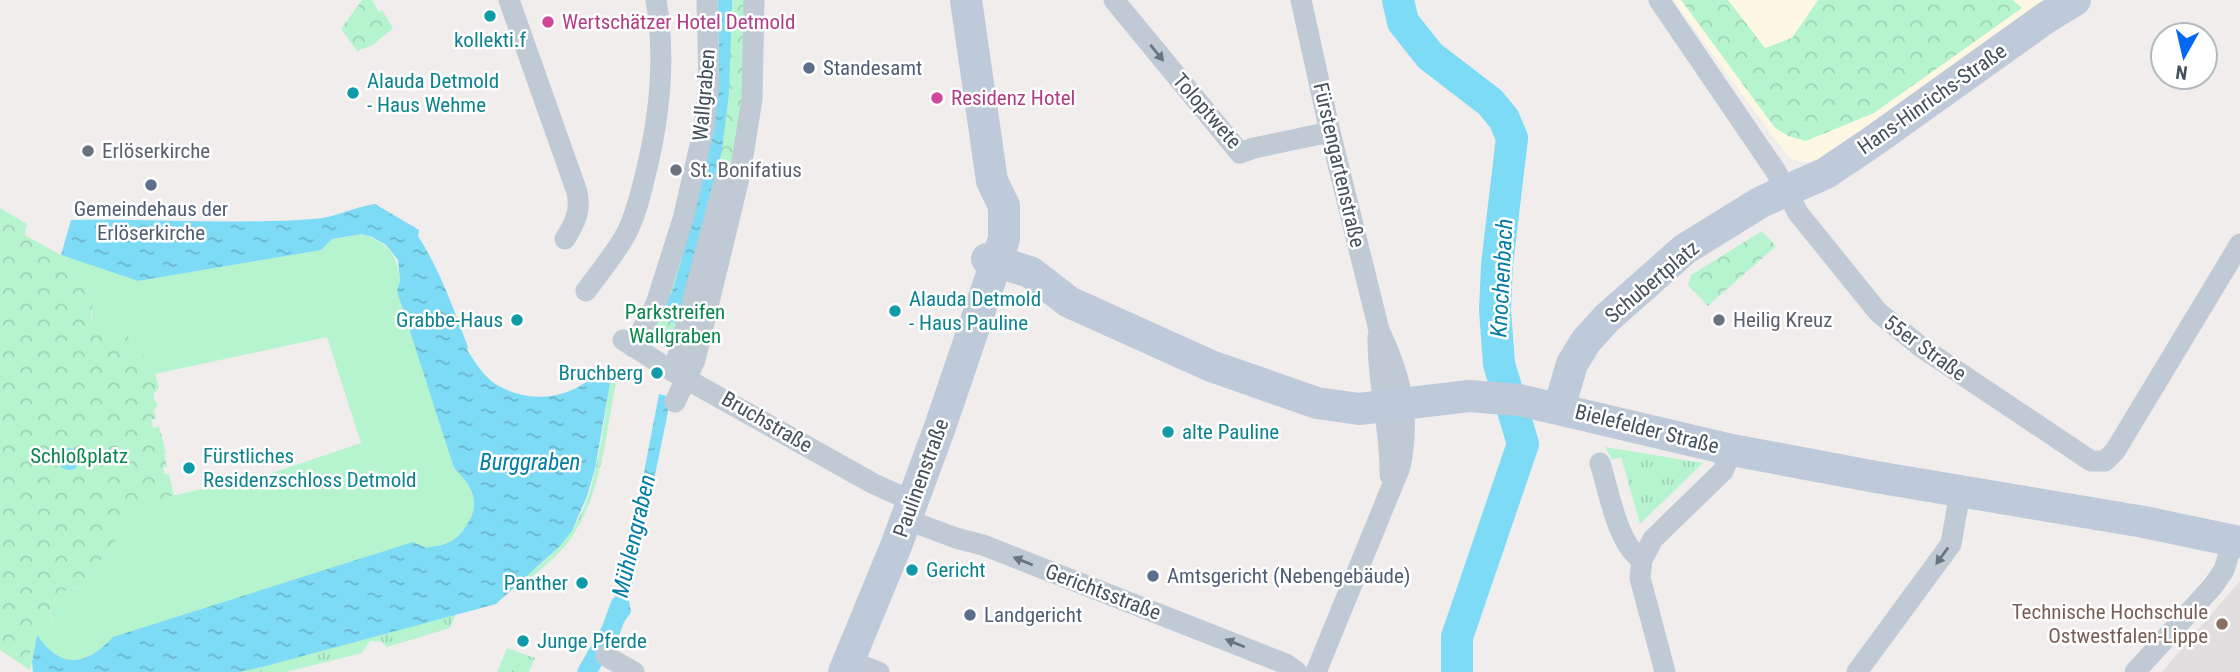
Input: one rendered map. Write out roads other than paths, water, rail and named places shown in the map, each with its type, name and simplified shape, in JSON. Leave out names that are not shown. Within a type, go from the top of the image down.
[{"type":"main road","name":"Paulinenstraße","points":[[847,666],[909,510],[958,376],[1005,230],[1004,206],[992,181],[966,0]]},
{"type":"main road","name":"Hans-Hinrichs-Straße","points":[[1784,190],[1826,173],[2075,0]]},
{"type":"main road","name":"Schubertplatz","points":[[1559,408],[1577,352],[1607,318],[1685,249],[1784,190]]},
{"type":"main road","name":"Bielefelder Straße","points":[[991,267],[1037,275],[1069,302],[1211,366],[1271,388],[1338,407],[1359,409],[1395,406],[1443,397],[1506,398],[1559,408],[1732,450],[1960,492],[2144,522],[2236,541]]},
{"type":"street","points":[[509,0],[577,192],[577,218],[565,239]]},
{"type":"street","points":[[586,291],[627,233],[642,191],[662,87],[661,27],[656,0]]},
{"type":"street","name":"Wallgraben","points":[[628,343],[656,304],[683,219],[704,128],[709,86],[707,0]]},
{"type":"street","points":[[675,402],[680,375],[695,360],[734,200],[741,131],[740,0]]},
{"type":"street","points":[[741,131],[752,99],[754,0]]},
{"type":"street","name":"Toloptwete","points":[[1114,0],[1240,153],[1330,132]]},
{"type":"street","name":"Fürstengartenstraße","points":[[1301,0],[1378,330],[1392,359],[1395,406],[1405,442],[1400,467],[1316,672]]},
{"type":"street","name":"55er Straße","points":[[1659,0],[1775,170],[1808,228],[1878,312],[1921,347],[2091,461],[2105,461],[2115,452],[2240,244]]},
{"type":"street","name":"Bruchstraße","points":[[628,343],[874,484],[909,510]]},
{"type":"street","points":[[1665,672],[1640,578],[1642,560],[1653,540],[1723,471],[1732,450]]},
{"type":"street","points":[[1600,463],[1622,536],[1634,555],[1642,560]]},
{"type":"street","points":[[1857,672],[1951,544],[1960,492]]},
{"type":"street","name":"Gerichtsstraße","points":[[909,510],[956,538],[983,545],[1195,627],[1286,664],[1297,672]]},
{"type":"street","points":[[2135,672],[2213,586],[2224,570],[2236,541]]},
{"type":"street","points":[[606,656],[634,672]]},
{"type":"street","points":[[847,666],[879,672]]},
{"type":"water","points":[[718,0],[732,0],[729,93],[722,150],[679,325],[667,319],[664,303],[668,294],[672,293],[711,141],[718,74]]},
{"type":"water","name":"Burggraben","points":[[375,204],[419,230],[418,236],[446,290],[467,350],[494,383],[511,392],[537,397],[562,394],[596,374],[610,383],[595,469],[572,531],[560,546],[496,604],[266,666],[240,672],[33,672],[37,635],[55,654],[64,659],[83,658],[103,647],[113,637],[413,542],[426,548],[444,544],[453,540],[463,530],[472,515],[474,500],[465,480],[454,468],[397,291],[400,281],[398,260],[386,245],[362,234],[332,239],[321,250],[138,281],[61,255],[71,220],[283,221],[321,218]]},
{"type":"water","points":[[659,394],[671,397],[629,602],[631,612],[617,632],[606,626],[629,551]]},
{"type":"water","points":[[69,448],[77,451],[80,459],[77,467],[69,470],[61,467],[58,459],[61,451]]},
{"type":"waterway","name":"Knochenbach","points":[[1398,0],[1403,22],[1430,56],[1490,102],[1504,119],[1512,138],[1497,265],[1495,310],[1499,364],[1523,444],[1457,637],[1457,672]]},
{"type":"waterway","name":"Mühlengraben","points":[[587,672],[611,630],[620,605]]},
{"type":"place","name":"kollekti.f","points":[[490,16]]},
{"type":"place","name":"Wertschätzer Hotel Detmold","points":[[548,22]]},
{"type":"place","name":"Standesamt","points":[[809,68]]},
{"type":"place","name":"Alauda Detmold - Haus Wehme","points":[[353,93]]},
{"type":"place","name":"Residenz Hotel","points":[[937,98]]},
{"type":"place","name":"Erlöserkirche","points":[[88,151]]},
{"type":"place","name":"St. Bonifatius","points":[[676,170]]},
{"type":"place","name":"Gemeindehaus der Erlöserkirche","points":[[151,185]]},
{"type":"place","name":"Alauda Detmold - Haus Pauline","points":[[895,311]]},
{"type":"place","name":"Grabbe-Haus","points":[[517,320]]},
{"type":"place","name":"Heilig Kreuz","points":[[1719,320]]},
{"type":"place","name":"Bruchberg","points":[[657,373]]},
{"type":"place","name":"alte Pauline","points":[[1168,432]]},
{"type":"place","name":"Fürstliches Residenzschloss Detmold","points":[[189,468]]},
{"type":"place","name":"Gericht","points":[[912,570]]},
{"type":"place","name":"Amtsgericht (Nebengebäude)","points":[[1153,576]]},
{"type":"place","name":"Panther","points":[[582,583]]},
{"type":"place","name":"Landgericht","points":[[970,615]]},
{"type":"place","name":"Technische Hochschule Ostwestfalen-Lippe","points":[[2222,624]]},
{"type":"place","name":"Junge Pferde","points":[[523,641]]},
{"type":"park label","name":"Parkstreifen Wallgraben","points":[[675,324]]},
{"type":"park label","name":"Schloßplatz","points":[[79,456]]}]
